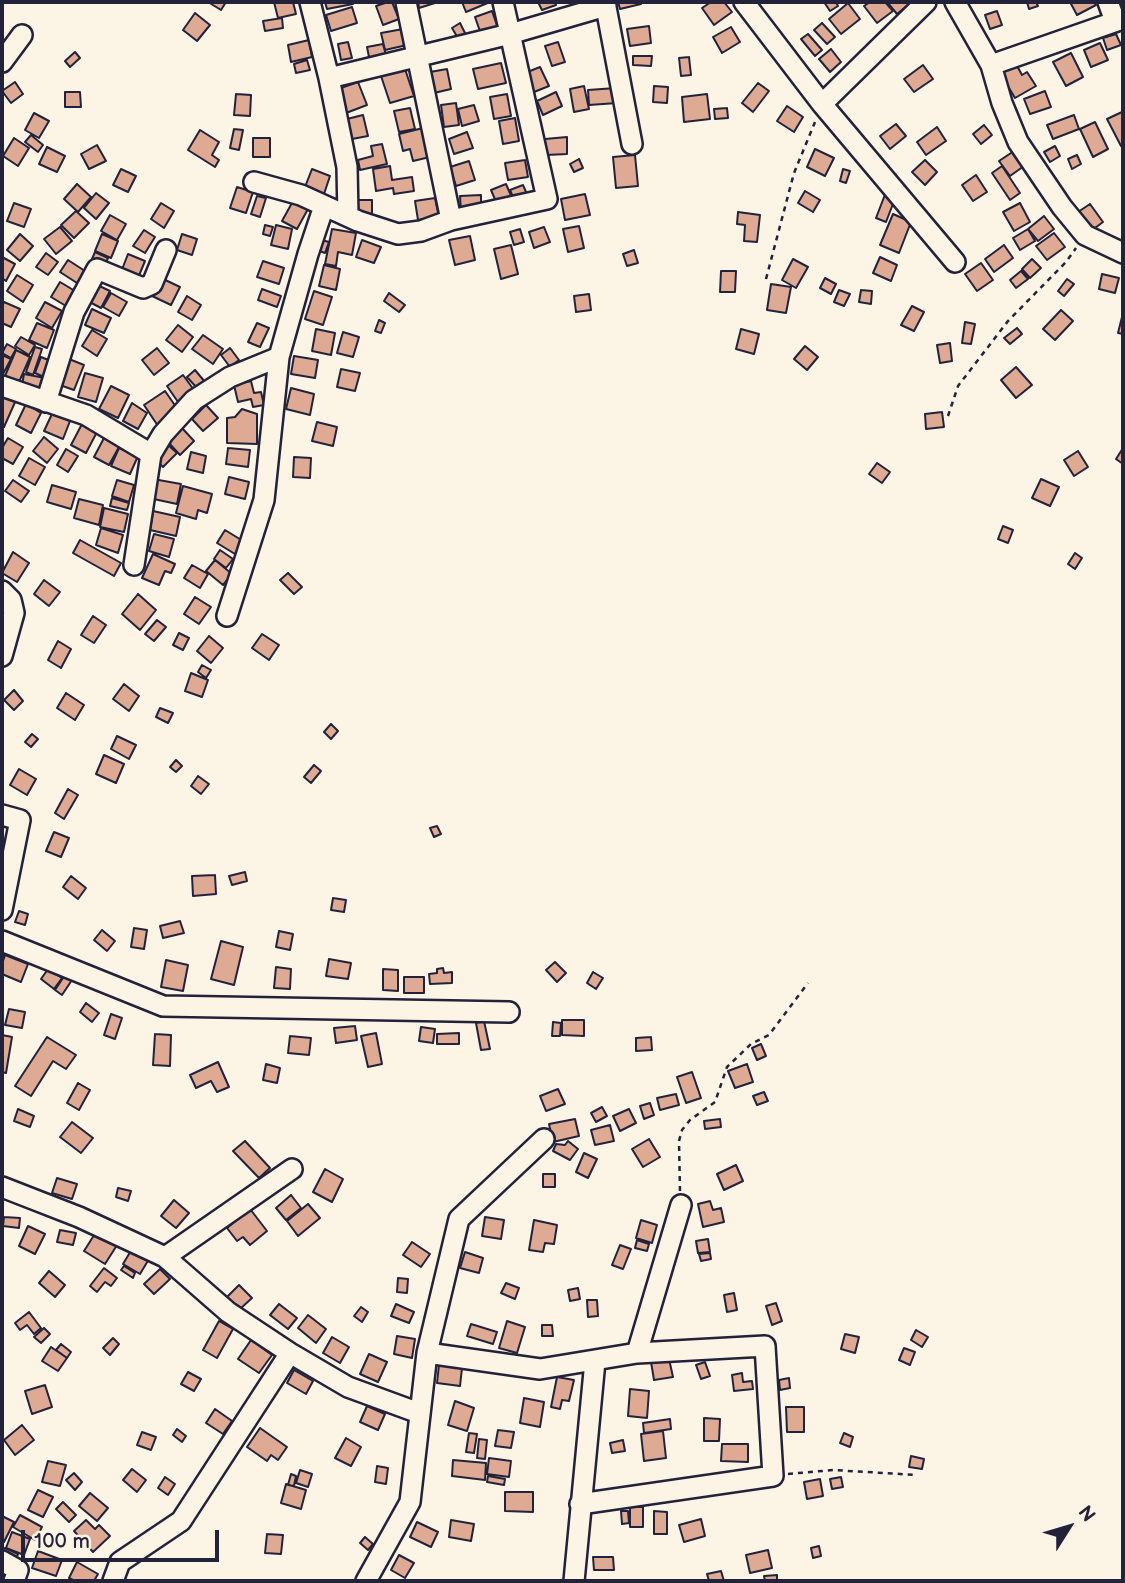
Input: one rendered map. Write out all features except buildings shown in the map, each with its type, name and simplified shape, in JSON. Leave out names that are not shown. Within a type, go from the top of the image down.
[{"type":"street","points":[[310,2],[330,78],[347,167],[348,216]]},
{"type":"street","points":[[406,2],[452,220]]},
{"type":"street","points":[[254,182],[301,195],[398,234],[421,232],[452,220],[547,199],[503,2]]},
{"type":"street","points":[[744,2],[822,104],[955,262]]},
{"type":"street","points":[[822,104],[926,2]]},
{"type":"street","points":[[955,2],[992,65],[1002,103],[1018,142],[1062,207],[1085,235],[1123,253]]},
{"type":"street","points":[[992,65],[1119,20],[1108,2]]},
{"type":"street","points":[[330,78],[510,34],[606,4],[632,144]]},
{"type":"street","points":[[2,62],[22,35]]},
{"type":"street","points":[[227,616],[264,499],[279,357],[324,206]]},
{"type":"street","points":[[46,401],[74,312],[97,269],[143,288],[152,284],[166,250]]},
{"type":"street","points":[[134,565],[151,454],[163,434],[194,400],[230,377],[279,357]]},
{"type":"street","points":[[2,386],[86,415],[151,454]]},
{"type":"street","points":[[2,591],[11,600],[14,612],[2,656]]},
{"type":"street","points":[[2,815],[20,820],[2,910]]},
{"type":"street","points":[[2,942],[163,1006],[509,1012]]},
{"type":"street","points":[[366,1581],[410,1502],[427,1353],[459,1219],[544,1139]]},
{"type":"street","points":[[165,1257],[292,1169]]},
{"type":"street","points":[[2,1187],[79,1217],[165,1257],[228,1312],[290,1353],[348,1387],[419,1413]]},
{"type":"street","points":[[637,1353],[681,1205]]},
{"type":"street","points":[[427,1353],[540,1368],[637,1353],[765,1346],[772,1476],[580,1504]]},
{"type":"street","points":[[113,1581],[120,1562],[181,1521],[290,1353]]},
{"type":"street","points":[[574,1581],[596,1361]]},
{"type":"street","points":[[2,1561],[18,1570],[13,1581]]},
{"type":"path","points":[[766,279],[794,173],[822,104]]},
{"type":"path","points":[[948,416],[958,386],[1008,321],[1066,262],[1085,235]]},
{"type":"path","points":[[681,1205],[679,1141],[682,1130],[715,1101],[727,1068],[751,1044],[769,1035],[808,983]]},
{"type":"path","points":[[772,1476],[833,1470],[917,1475]]}]
